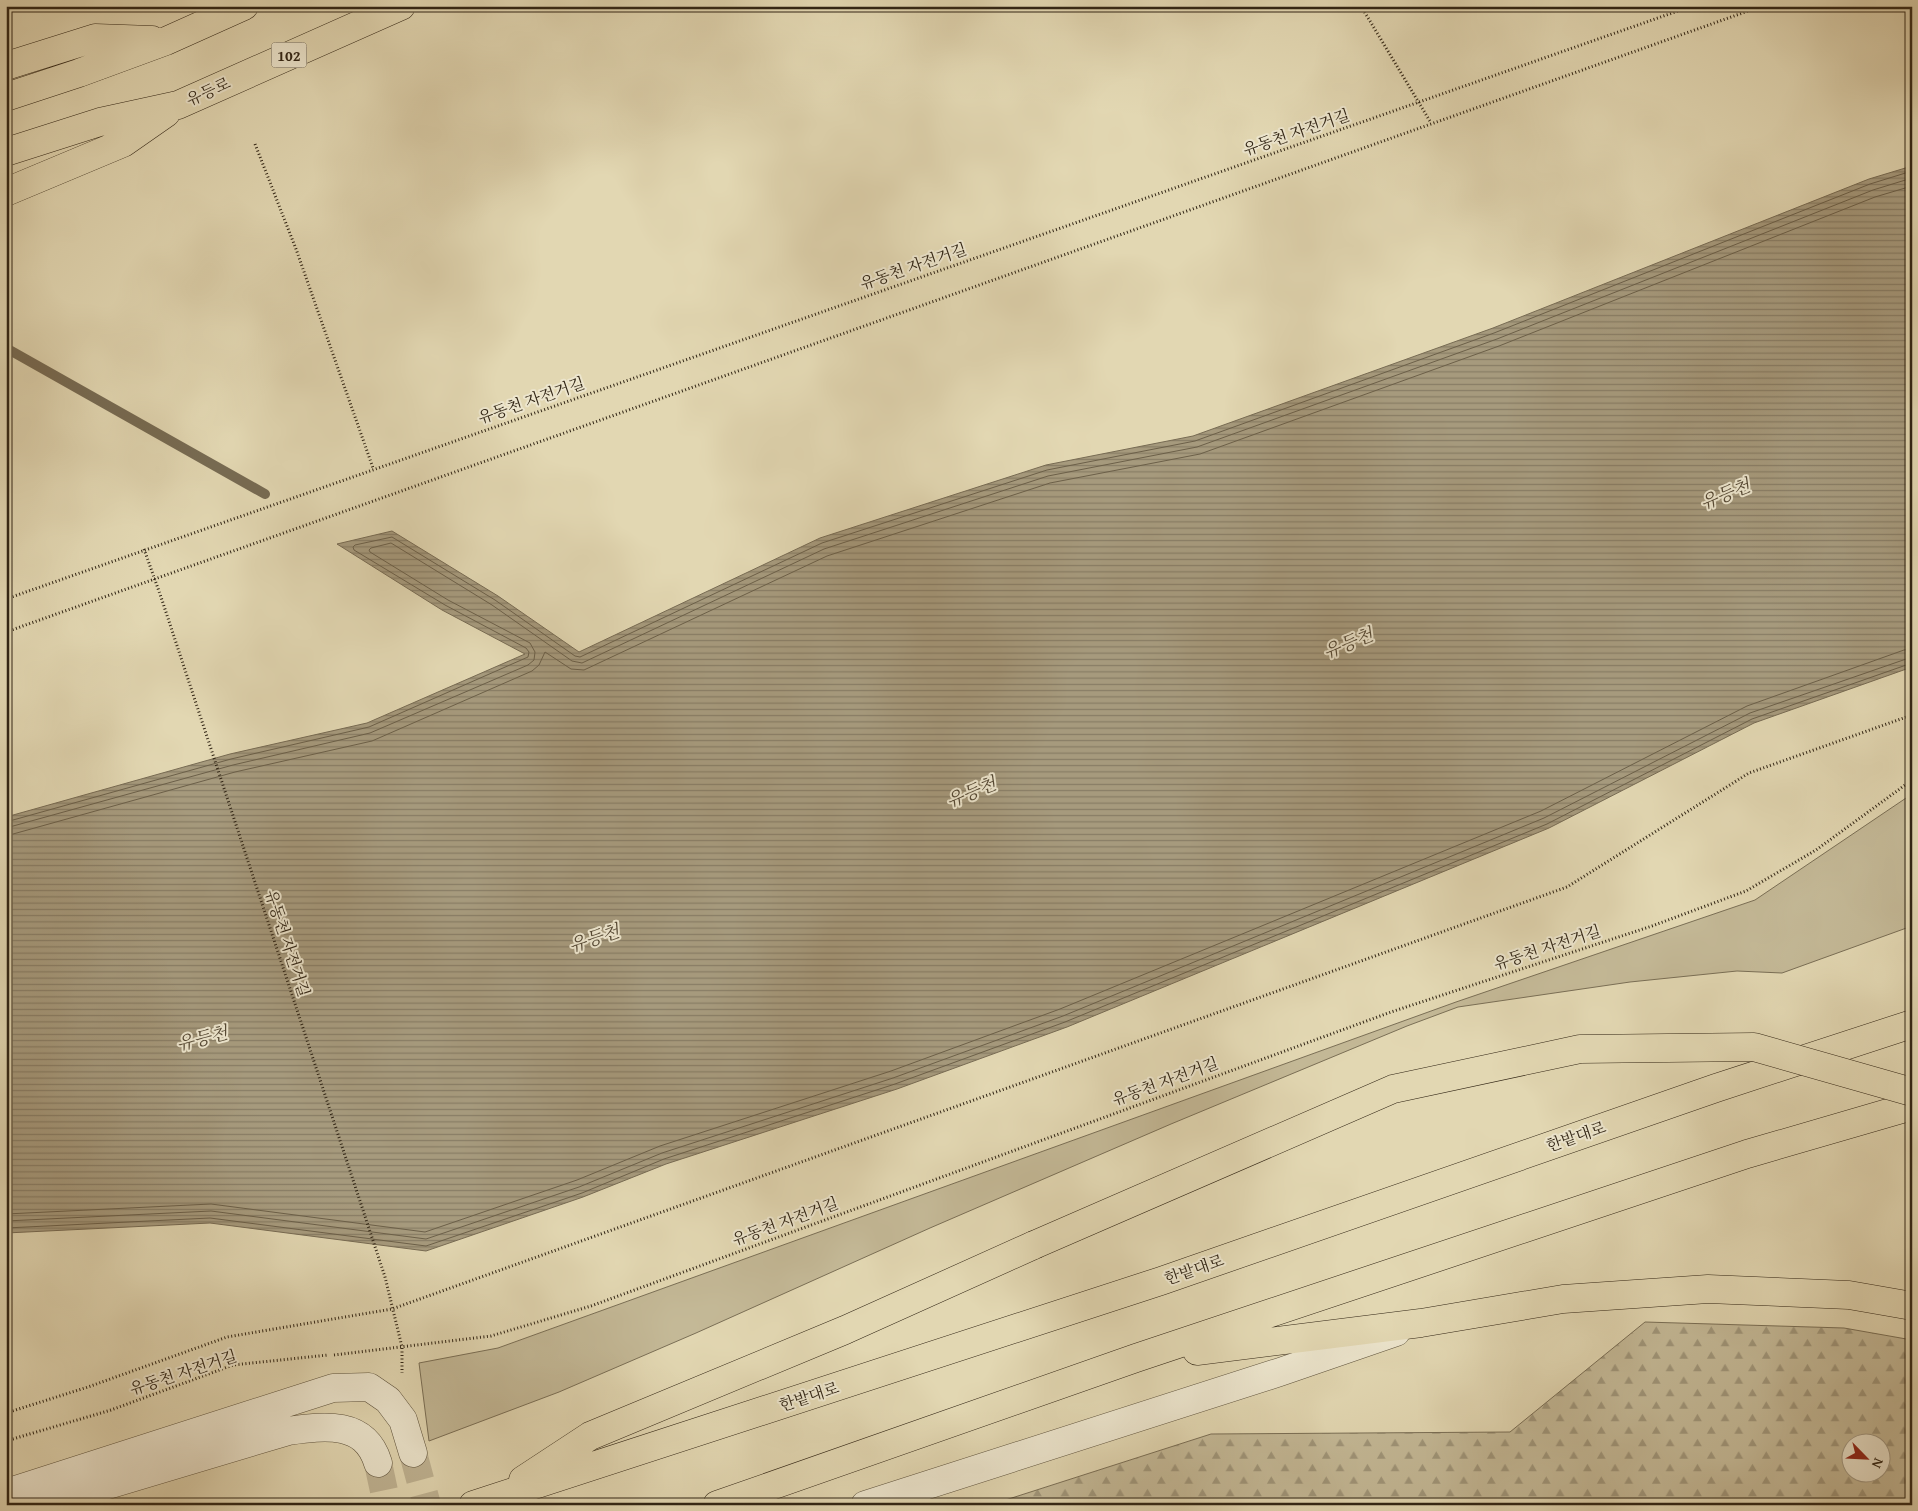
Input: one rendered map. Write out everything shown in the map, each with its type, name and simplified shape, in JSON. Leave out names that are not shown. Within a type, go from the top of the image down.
[{"type":"main road","points":[[6,97],[166,41],[244,6]]},
{"type":"main road","name":"유등로","points":[[6,152],[100,122],[178,105],[401,6]]},
{"type":"main road","points":[[6,66],[95,38],[166,41]]},
{"type":"main road","points":[[6,192],[123,143],[178,105]]},
{"type":"main road","name":"한밭대로","points":[[484,1502],[1161,1281],[1716,1088],[1912,1024]]},
{"type":"main road","points":[[484,1502],[590,1436],[845,1330],[1034,1244],[1393,1089],[1580,1049],[1754,1047],[1912,1092]]},
{"type":"main road","points":[[717,1505],[1136,1358],[1747,1154],[1912,1106]]},
{"type":"main road","points":[[1136,1358],[1421,1323],[1563,1299],[1708,1289],[1849,1294],[1912,1306]]},
{"type":"street","points":[[865,1505],[1271,1375],[1421,1323]]},
{"type":"street","points":[[6,1493],[333,1388],[369,1387],[388,1400],[403,1420],[413,1453]]},
{"type":"street","points":[[41,1505],[288,1430],[325,1426],[342,1428],[361,1436],[374,1450],[378,1463]]},
{"type":"path","points":[[1361,6],[1431,123]]},
{"type":"path","name":"유동천 자전거길","points":[[6,598],[1692,6]]},
{"type":"path","points":[[6,632],[1762,6]]},
{"type":"path","points":[[255,144],[296,249],[374,468]]},
{"type":"path","name":"유동천 자전거길","points":[[144,549],[385,1277],[402,1347],[403,1420]]},
{"type":"path","points":[[6,1413],[88,1387],[228,1337],[392,1309],[1566,887],[1748,773],[1912,716]]},
{"type":"path","name":"유동천 자전거길","points":[[6,1441],[110,1410],[233,1365],[491,1336],[591,1306],[1391,1012],[1652,926],[1746,891],[1816,850],[1912,780]]},
{"type":"green space","points":[[1912,794],[1912,926],[1782,973],[1737,971],[1630,982],[1458,1007],[1407,1026],[1171,1124],[559,1392],[429,1441],[419,1363],[498,1348],[1456,1002],[1755,900]]},
{"type":"green space","points":[[1645,1322],[1844,1328],[1912,1340],[1912,1505],[990,1505],[1211,1434],[1510,1432]]},
{"type":"water","name":"유등천","points":[[1912,166],[1912,667],[1754,723],[1549,828],[1067,1027],[897,1089],[666,1164],[583,1197],[426,1251],[210,1223],[6,1233],[6,817],[230,754],[367,723],[525,654],[442,610],[337,544],[392,531],[498,596],[579,652],[820,538],[1046,465],[1193,436],[1493,328],[1869,179]]},
{"type":"waterway","points":[[6,348],[265,494]]},
{"type":"tunnel","points":[[413,1453],[427,1505]]},
{"type":"tunnel","points":[[378,1463],[387,1505]]}]
